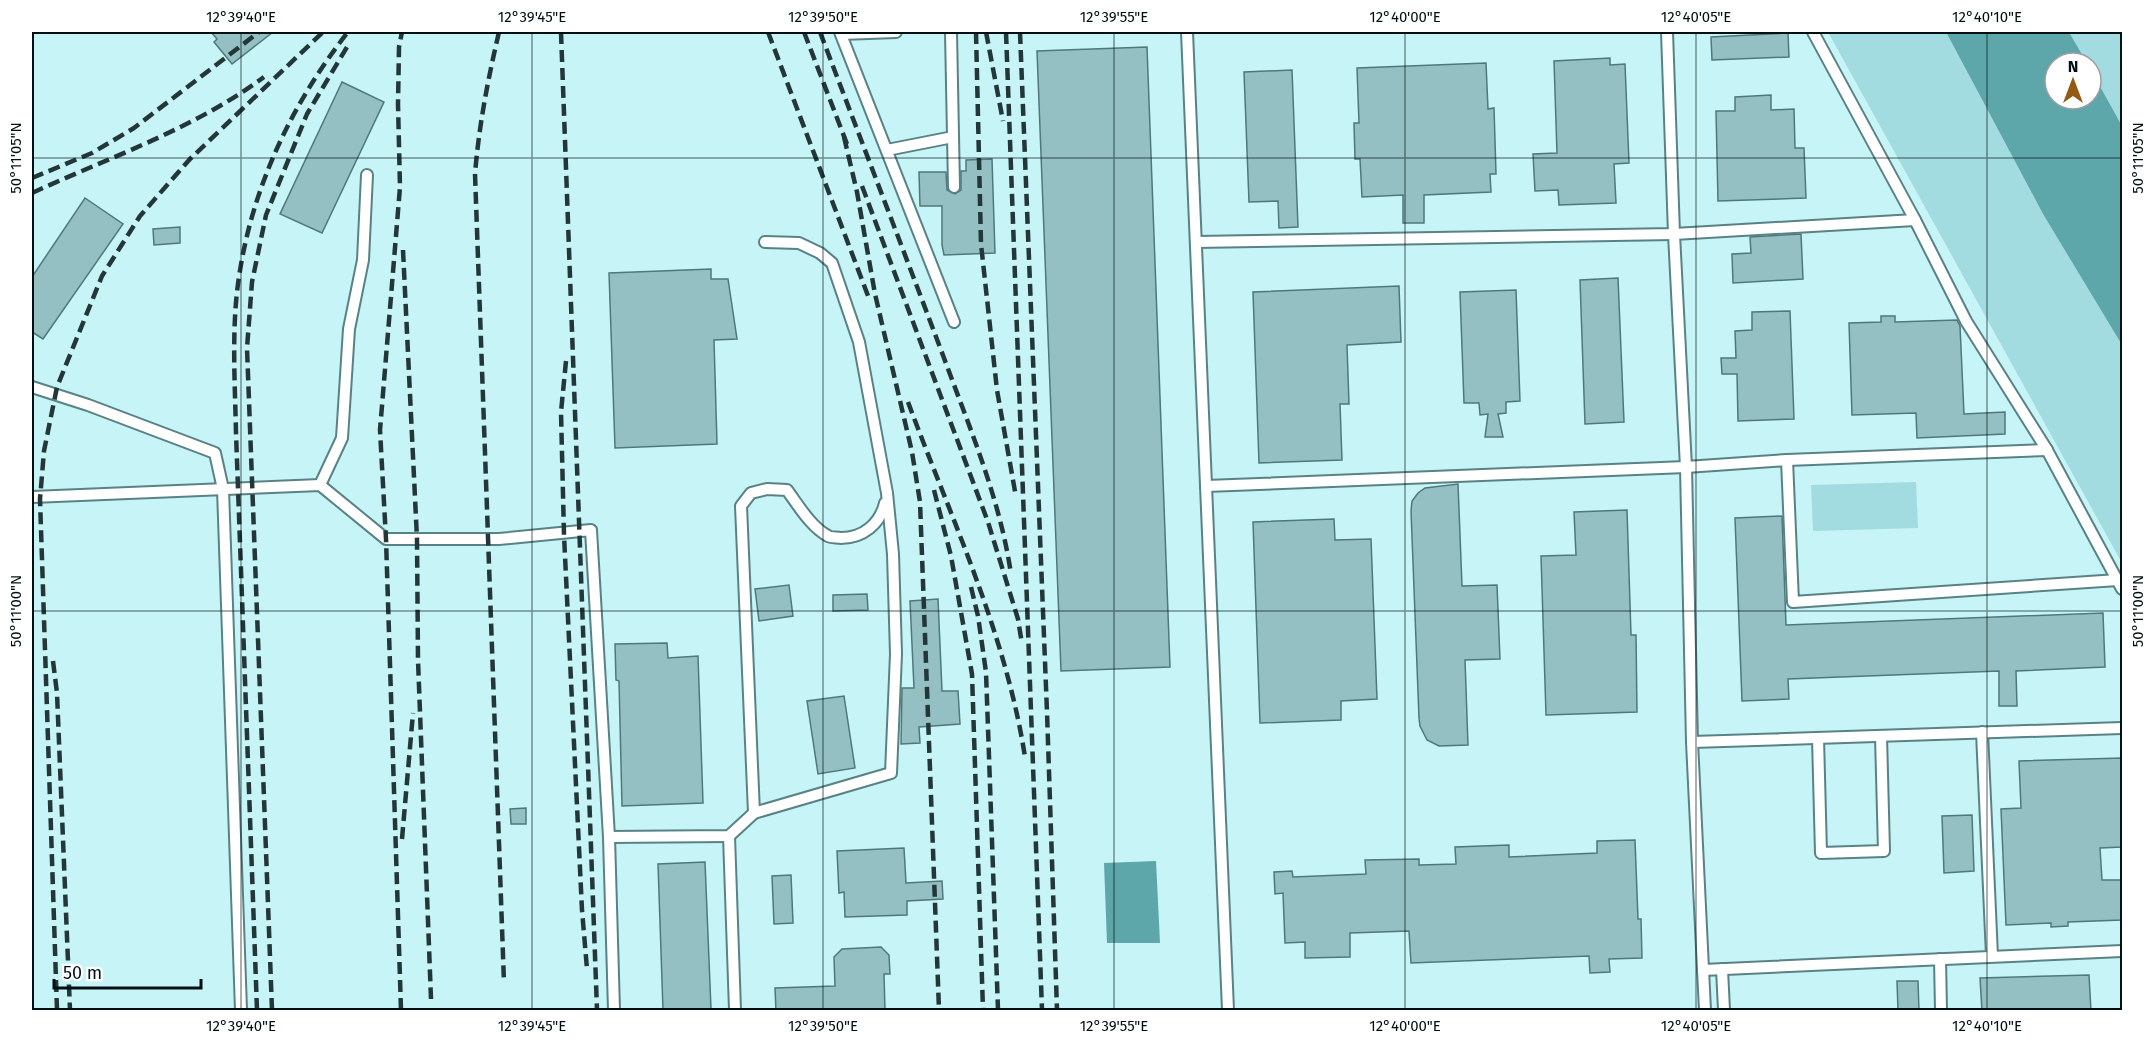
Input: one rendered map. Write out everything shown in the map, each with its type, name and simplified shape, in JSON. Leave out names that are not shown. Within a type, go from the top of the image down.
[{"type":"lane","points":[[896,32],[840,33],[954,322]]},
{"type":"lane","points":[[951,32],[954,187]]},
{"type":"lane","points":[[1187,32],[1228,1011]]},
{"type":"lane","points":[[1667,32],[1674,234],[1686,467],[1692,742],[1705,1011]]},
{"type":"lane","points":[[1786,460],[1793,602],[2120,585],[2047,450],[1966,321],[1915,220],[1813,32]]},
{"type":"lane","points":[[887,150],[953,137]]},
{"type":"lane","points":[[320,485],[342,438],[349,329],[363,260],[367,175]]},
{"type":"lane","points":[[1196,242],[1674,234],[1915,220]]},
{"type":"lane","points":[[609,837],[729,836],[754,813],[891,773],[896,654],[893,554],[887,493],[859,342],[832,263],[820,253],[799,243],[765,242]]},
{"type":"lane","points":[[32,387],[88,405],[215,453],[223,489],[241,1011]]},
{"type":"lane","points":[[1206,486],[2047,450]]},
{"type":"lane","points":[[32,497],[320,485],[386,539],[499,538],[591,530],[609,837],[614,1011]]},
{"type":"lane","points":[[754,813],[741,506],[751,493],[767,489],[787,490],[815,526],[829,537],[850,538],[869,530],[883,513],[887,493]]},
{"type":"lane","points":[[1692,742],[2122,728]]},
{"type":"lane","points":[[1982,732],[1992,956]]},
{"type":"lane","points":[[1818,738],[1821,852],[1884,851],[1881,736]]},
{"type":"lane","points":[[729,836],[735,1011]]},
{"type":"lane","points":[[1703,970],[2122,951]]},
{"type":"lane","points":[[1940,959],[1941,1011]]},
{"type":"lane","points":[[1722,969],[1724,1011]]},
{"type":"shaded area","points":[[1828,32],[1946,32],[2043,214],[2122,345],[2122,563]]},
{"type":"shaded area","points":[[1946,32],[2069,32],[2080,51],[2043,51],[2043,111],[2103,111],[2103,92],[2122,126],[2122,345],[2043,214]]},
{"type":"shaded area","points":[[2069,32],[2122,32],[2122,126],[2103,92],[2103,51],[2080,51]]},
{"type":"shaded area","points":[[1916,482],[1918,528],[1813,531],[1811,485]]},
{"type":"shaded area","points":[[1156,861],[1160,943],[1107,943],[1104,863]]},
{"type":"building","points":[[211,32],[273,32],[232,64],[214,42],[217,39]]},
{"type":"building","points":[[1788,33],[1789,57],[1712,60],[1711,37]]},
{"type":"building","points":[[1147,47],[1170,667],[1061,671],[1037,51]]},
{"type":"building","points":[[1610,58],[1610,65],[1625,64],[1629,163],[1614,164],[1616,203],[1559,205],[1558,190],[1535,191],[1533,154],[1557,153],[1554,61]]},
{"type":"building","points":[[1486,63],[1488,109],[1494,108],[1496,174],[1490,174],[1491,192],[1424,195],[1424,223],[1403,223],[1403,195],[1362,197],[1360,159],[1355,159],[1354,123],[1359,123],[1357,68]]},
{"type":"building","points":[[1292,70],[1298,227],[1279,228],[1278,201],[1249,202],[1244,72]]},
{"type":"building","points":[[342,82],[384,102],[322,233],[280,214]]},
{"type":"building","points":[[1771,95],[1771,110],[1794,109],[1795,148],[1804,148],[1806,198],[1718,201],[1716,111],[1735,111],[1735,97]]},
{"type":"building","points":[[992,159],[995,253],[944,255],[942,206],[920,206],[919,172],[946,172],[947,190],[955,194],[961,190],[961,171],[966,171],[966,160]]},
{"type":"building","points":[[85,198],[123,224],[43,339],[32,332],[32,277]]},
{"type":"building","points":[[180,227],[180,243],[154,245],[153,229]]},
{"type":"building","points":[[1801,234],[1803,279],[1733,283],[1732,254],[1751,253],[1750,237]]},
{"type":"building","points":[[711,269],[711,279],[728,279],[737,339],[714,340],[717,444],[615,448],[609,273]]},
{"type":"building","points":[[1618,278],[1624,422],[1585,424],[1580,280]]},
{"type":"building","points":[[1399,286],[1401,342],[1347,345],[1349,404],[1340,404],[1342,460],[1259,463],[1253,292]]},
{"type":"building","points":[[1516,290],[1520,401],[1506,402],[1506,413],[1498,414],[1503,437],[1485,437],[1488,414],[1480,415],[1479,403],[1464,403],[1460,292]]},
{"type":"building","points":[[1790,311],[1794,419],[1738,421],[1737,374],[1722,374],[1721,358],[1736,358],[1735,331],[1752,330],[1752,312]]},
{"type":"building","points":[[1881,316],[1895,316],[1895,322],[1957,320],[1960,326],[1964,414],[2005,412],[2005,434],[1917,438],[1916,413],[1852,415],[1849,323],[1881,322]]},
{"type":"building","points":[[1458,484],[1462,586],[1497,585],[1500,659],[1465,660],[1468,745],[1439,746],[1427,740],[1419,718],[1411,511],[1412,501],[1425,488]]},
{"type":"building","points":[[1627,510],[1631,635],[1636,635],[1637,712],[1546,715],[1541,556],[1576,555],[1574,512]]},
{"type":"building","points":[[1782,516],[1786,625],[2103,613],[2105,667],[2016,671],[2017,706],[1999,706],[1999,671],[1788,679],[1789,699],[1742,701],[1735,518]]},
{"type":"building","points":[[1334,519],[1335,540],[1371,539],[1377,699],[1341,701],[1341,720],[1260,723],[1253,522]]},
{"type":"building","points":[[789,585],[793,616],[759,621],[755,589]]},
{"type":"building","points":[[867,594],[868,610],[833,611],[833,595]]},
{"type":"building","points":[[938,599],[942,691],[958,691],[960,724],[919,727],[920,743],[901,744],[902,688],[914,688],[910,601]]},
{"type":"building","points":[[667,643],[668,658],[698,656],[703,803],[622,806],[619,681],[616,680],[615,644]]},
{"type":"building","points":[[844,696],[855,768],[818,774],[807,701]]},
{"type":"building","points":[[2122,758],[2122,847],[2100,848],[2102,880],[2122,880],[2122,920],[2068,922],[2068,926],[2051,927],[2051,923],[2006,925],[2001,809],[2021,808],[2019,761]]},
{"type":"building","points":[[526,808],[526,824],[511,824],[510,809]]},
{"type":"building","points":[[1972,815],[1974,871],[1944,873],[1942,816]]},
{"type":"building","points":[[1635,840],[1642,958],[1609,959],[1610,972],[1590,973],[1589,956],[1411,963],[1409,931],[1350,933],[1350,957],[1305,958],[1305,942],[1285,943],[1283,893],[1275,894],[1274,872],[1292,871],[1293,877],[1366,874],[1365,860],[1419,859],[1419,865],[1456,864],[1455,847],[1509,845],[1509,857],[1597,853],[1597,841]]},
{"type":"building","points":[[904,848],[906,883],[942,881],[943,899],[907,901],[907,915],[845,917],[844,892],[839,893],[837,851]]},
{"type":"building","points":[[705,862],[711,1009],[663,1010],[658,864]]},
{"type":"building","points":[[791,875],[793,923],[774,924],[772,876]]},
{"type":"building","points":[[881,947],[889,955],[890,974],[884,974],[885,1011],[776,1011],[775,988],[835,986],[834,957],[842,949]]},
{"type":"building","points":[[2089,975],[2091,1011],[1982,1011],[1980,978]]},
{"type":"building","points":[[1897,981],[1918,981],[1919,1011],[1898,1011]]},
{"type":"railway","points":[[32,178],[92,153],[134,128],[259,32]]},
{"type":"railway","points":[[57,1010],[40,499],[44,451],[57,387],[102,276],[140,216],[190,159],[323,32]]},
{"type":"railway","points":[[257,1010],[236,433],[235,309],[251,221],[274,154],[307,91],[348,32]]},
{"type":"railway","points":[[401,1010],[386,539],[380,430],[400,187],[398,104],[399,47],[402,32]]},
{"type":"railway","points":[[499,32],[484,102],[475,174],[504,983]]},
{"type":"railway","points":[[561,32],[597,1010]]},
{"type":"railway","points":[[768,32],[870,301]]},
{"type":"railway","points":[[804,32],[847,144]]},
{"type":"railway","points":[[820,32],[974,438],[1000,519],[1011,574]]},
{"type":"railway","points":[[976,32],[981,244],[997,390],[1016,497]]},
{"type":"railway","points":[[986,32],[1003,121]]},
{"type":"railway","points":[[1006,32],[1042,1010]]},
{"type":"railway","points":[[1020,32],[1057,1010]]},
{"type":"railway","points":[[272,1010],[247,348],[252,282],[266,215],[307,114],[350,42]]},
{"type":"railway","points":[[32,193],[180,127],[209,112],[264,77]]},
{"type":"railway","points":[[844,137],[857,192],[875,294],[912,452],[920,502],[939,1010]]},
{"type":"railway","points":[[862,186],[988,522],[1018,619],[1022,644]]},
{"type":"railway","points":[[403,250],[417,539],[418,660],[431,999]]},
{"type":"railway","points":[[566,361],[561,412],[564,535],[582,910],[587,969]]},
{"type":"railway","points":[[908,402],[991,621],[1005,666],[1025,757]]},
{"type":"railway","points":[[934,490],[951,556],[972,674],[983,1010]]},
{"type":"railway","points":[[971,587],[978,616],[986,672],[998,1010]]},
{"type":"railway","points":[[53,661],[57,693],[70,1010]]},
{"type":"railway","points":[[402,839],[413,713]]}]
